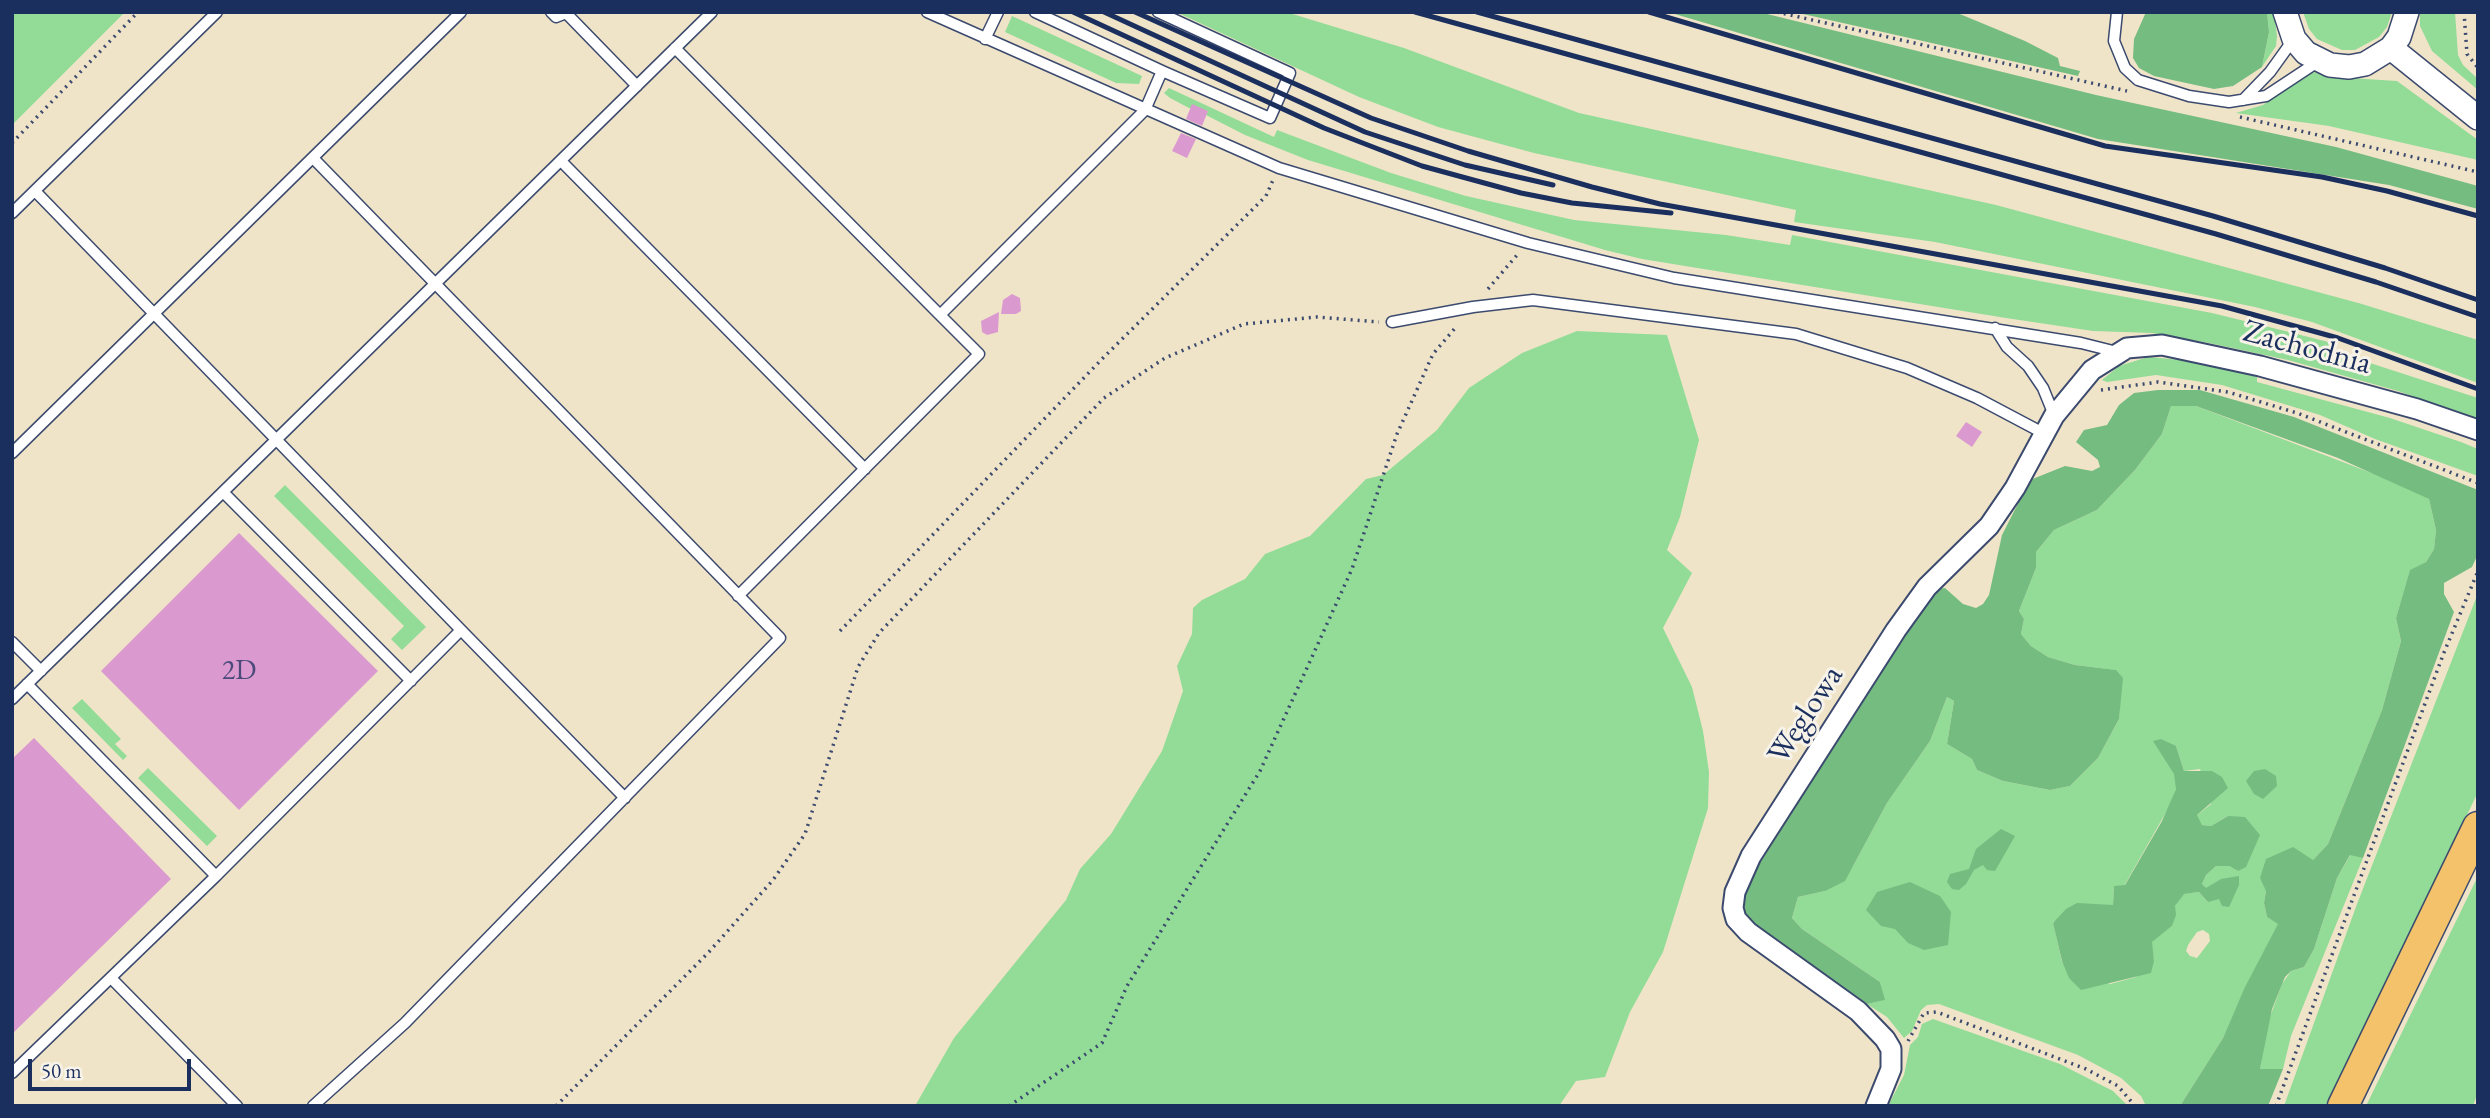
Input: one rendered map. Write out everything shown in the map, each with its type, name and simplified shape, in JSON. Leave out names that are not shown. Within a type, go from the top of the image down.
[{"type":"main road","points":[[2343,1106],[2478,827]]},
{"type":"street","points":[[2286,12],[2294,39],[2306,53],[2319,61],[2349,67],[2365,64],[2391,48],[2399,37],[2407,12]]},
{"type":"street","points":[[2391,48],[2478,118]]},
{"type":"street","name":"Zachodnia","points":[[2118,352],[2162,345],[2207,353],[2405,405],[2478,430]]},
{"type":"street","name":"Węglowa","points":[[1891,1049],[1876,1027],[1858,1011],[1748,932],[1736,919],[1733,908],[1735,892],[1751,856],[1896,630],[1927,587],[1989,526],[2015,488],[2054,415],[2092,370],[2118,352]]},
{"type":"street","points":[[1876,1106],[1891,1069],[1891,1049]]},
{"type":"lane","points":[[12,213],[217,12]]},
{"type":"lane","points":[[12,453],[461,12]]},
{"type":"lane","points":[[551,12],[556,17],[566,13],[636,86]]},
{"type":"lane","points":[[12,699],[712,12]]},
{"type":"lane","points":[[927,12],[1279,168],[1528,243],[1674,278],[1995,328],[2118,352]]},
{"type":"lane","points":[[985,39],[998,12]]},
{"type":"lane","points":[[1035,12],[1270,118],[1290,73],[1158,12]]},
{"type":"lane","points":[[2117,12],[2114,41],[2118,55],[2138,80],[2210,100],[2242,101],[2266,96],[2319,61]]},
{"type":"lane","points":[[2242,101],[2270,72],[2294,39]]},
{"type":"lane","points":[[675,48],[979,354],[738,596]]},
{"type":"lane","points":[[940,315],[1145,110],[1162,71]]},
{"type":"lane","points":[[313,158],[780,638],[405,1023],[313,1106]]},
{"type":"lane","points":[[561,161],[865,469]]},
{"type":"lane","points":[[35,191],[625,798]]},
{"type":"lane","points":[[1392,322],[1473,307],[1533,300],[1796,334],[1907,368],[1977,398],[2045,434]]},
{"type":"lane","points":[[1995,328],[2007,347],[2028,366],[2043,388],[2054,415]]},
{"type":"lane","points":[[223,492],[411,681]]},
{"type":"lane","points":[[12,1073],[216,876],[461,630]]},
{"type":"lane","points":[[12,642],[41,671]]},
{"type":"lane","points":[[27,684],[216,876]]},
{"type":"lane","points":[[111,978],[237,1106]]},
{"type":"path","points":[[12,143],[138,12]]},
{"type":"path","points":[[2463,12],[2467,54],[2478,68]]},
{"type":"path","points":[[840,631],[1103,358],[1266,196],[1279,168]]},
{"type":"path","points":[[1009,1106],[1102,1043],[1127,986],[1261,771],[1352,569],[1397,434],[1433,354],[1528,243]]},
{"type":"path","points":[[556,1106],[708,953],[773,880],[805,834],[858,667],[879,633],[1104,398],[1165,358],[1244,324],[1317,317],[1392,322]]},
{"type":"path","points":[[2074,391],[2158,382],[2203,386],[2297,413],[2478,483]]},
{"type":"path","points":[[2276,1106],[2447,643],[2478,571]]},
{"type":"path","points":[[1891,1049],[1912,1037],[1924,1013],[1937,1012],[2086,1069],[2118,1086],[2135,1106]]},
{"type":"green space","points":[[125,12],[12,125],[12,14]]},
{"type":"green space","points":[[1176,12],[1286,12],[1404,48],[1579,113],[1996,205],[2362,304],[2478,340],[2478,383],[2312,322],[2255,307],[1935,242],[1794,222],[1796,210],[1534,153],[1438,127],[1359,97]]},
{"type":"green space","points":[[1668,12],[1759,12],[2096,95],[2336,147],[2478,186],[2478,209],[2389,185],[2098,139]]},
{"type":"green space","points":[[1794,12],[1955,12],[2025,41],[2058,58],[2060,66],[2080,71],[2078,76]]},
{"type":"green space","points":[[2146,12],[2267,12],[2269,32],[2262,67],[2233,86],[2214,89],[2154,76],[2139,68],[2133,58],[2134,39]]},
{"type":"green space","points":[[2267,12],[2274,12],[2277,36],[2276,46],[2262,67],[2269,32]]},
{"type":"green space","points":[[2303,12],[2392,12],[2387,27],[2379,37],[2355,50],[2342,50],[2317,39],[2309,29]]},
{"type":"green space","points":[[2420,12],[2455,12],[2458,55],[2463,65],[2478,79],[2478,90],[2432,51],[2420,26]]},
{"type":"green space","points":[[1012,16],[1142,76],[1139,84],[1116,83],[1005,32]]},
{"type":"green space","points":[[2317,72],[2334,77],[2397,81],[2478,140],[2478,160],[2329,126],[2236,113],[2263,105],[2304,74]]},
{"type":"green space","points":[[1169,88],[1274,137],[1277,130],[1391,173],[1466,196],[1574,220],[1726,235],[1790,245],[1792,235],[2212,313],[2285,331],[2336,344],[2336,352],[2478,398],[2478,420],[2398,391],[2288,360],[2209,343],[2152,333],[2093,331],[2006,318],[1642,259],[1605,250],[1308,160],[1245,135],[1206,115],[1208,111],[1191,109],[1164,93]]},
{"type":"green space","points":[[1577,331],[1667,335],[1699,440],[1680,517],[1667,550],[1692,573],[1663,628],[1692,687],[1703,731],[1709,772],[1708,808],[1663,952],[1630,1012],[1605,1077],[1576,1081],[1559,1106],[915,1106],[954,1038],[1066,900],[1080,869],[1111,834],[1162,751],[1183,691],[1177,666],[1192,634],[1193,608],[1202,600],[1245,579],[1265,554],[1310,536],[1366,479],[1383,475],[1437,430],[1469,388],[1522,353]]},
{"type":"green space","points":[[2148,357],[2194,361],[2257,377],[2257,382],[2390,418],[2461,442],[2478,449],[2478,476],[2375,439],[2320,415],[2222,385],[2156,375],[2107,382],[2102,380],[2119,366]]},
{"type":"green space","points":[[2200,390],[2294,417],[2478,490],[2478,554],[2472,567],[2444,583],[2444,594],[2454,612],[2363,858],[2350,855],[2337,878],[2314,949],[2304,967],[2291,971],[2285,977],[2272,1009],[2260,1069],[2283,1069],[2268,1106],[2180,1106],[2223,1038],[2245,987],[2278,924],[2267,917],[2264,903],[2266,891],[2260,878],[2266,859],[2293,847],[2313,860],[2328,844],[2382,710],[2401,641],[2396,618],[2410,570],[2426,562],[2434,549],[2436,530],[2429,499],[2338,458],[2196,406],[2171,406],[2162,434],[2135,470],[2097,510],[2054,530],[2036,552],[2036,568],[2019,611],[2024,619],[2021,634],[2031,646],[2048,657],[2075,665],[2116,670],[2123,678],[2119,719],[2098,758],[2070,786],[2050,790],[2003,781],[1977,770],[1972,759],[1947,744],[1954,701],[1947,697],[1930,741],[1887,803],[1845,881],[1825,891],[1798,897],[1792,918],[1802,929],[1880,982],[1885,1000],[1867,1004],[1754,924],[1745,913],[1743,897],[1747,883],[1928,598],[1936,589],[1945,588],[1963,604],[1976,608],[1983,604],[1989,595],[2002,535],[2030,480],[2065,466],[2092,471],[2100,467],[2098,460],[2076,442],[2084,430],[2107,425],[2119,405],[2134,393]]},
{"type":"green space","points":[[2171,406],[2196,406],[2403,485],[2429,499],[2436,530],[2434,549],[2426,562],[2410,571],[2396,618],[2401,641],[2382,710],[2328,844],[2313,860],[2266,891],[2264,903],[2267,917],[2279,924],[2223,1038],[2180,1106],[2146,1106],[2141,1096],[2121,1078],[2078,1055],[1939,1004],[1927,1005],[1921,1010],[1912,1031],[1904,1038],[1887,1017],[1867,1004],[1884,1000],[1880,982],[1802,929],[1792,918],[1798,897],[1825,891],[1852,868],[1887,803],[1930,741],[1947,697],[1954,701],[1947,744],[1972,759],[1977,770],[2003,781],[2050,790],[2070,786],[2098,758],[2119,719],[2120,700],[2115,670],[2075,665],[2048,657],[2031,646],[2021,634],[2024,619],[2019,611],[2036,568],[2036,552],[2054,530],[2097,510],[2135,470],[2162,434]],"holes":[[[2176,746],[2184,771],[2200,769],[2211,804],[2196,816],[2202,825],[2211,826],[2228,816],[2238,871],[2229,866],[2216,866],[2206,875],[2202,884],[2206,889],[2221,879],[2208,902],[2199,892],[2183,894],[2175,906],[2172,926],[2151,942],[2154,961],[2136,977],[2110,984],[2062,962],[2053,922],[2099,905],[2113,905],[2114,886],[2124,886],[2169,807],[2176,789]],[[2203,930],[2209,934],[2210,941],[2197,958],[2190,956],[2186,951],[2188,945],[2197,932]]]},
{"type":"green space","points":[[285,485],[426,627],[402,650],[391,639],[404,626],[274,496]]},
{"type":"green space","points":[[2478,593],[2478,792],[2328,1106],[2284,1106],[2357,904]]},
{"type":"green space","points":[[82,699],[121,739],[115,744],[127,756],[123,760],[72,708]]},
{"type":"green space","points":[[2161,739],[2176,746],[2184,771],[2212,771],[2222,777],[2228,788],[2197,815],[2202,825],[2211,826],[2228,816],[2245,817],[2260,835],[2246,867],[2238,871],[2229,866],[2216,866],[2206,875],[2202,884],[2206,888],[2221,879],[2239,876],[2239,885],[2229,907],[2222,906],[2219,899],[2208,902],[2199,892],[2184,894],[2175,906],[2176,915],[2172,926],[2152,942],[2154,961],[2151,973],[2081,990],[2069,978],[2053,923],[2066,909],[2077,903],[2113,905],[2114,886],[2125,885],[2162,821],[2176,789],[2174,774],[2153,741]]},
{"type":"green space","points":[[148,768],[217,836],[207,846],[138,778]]},
{"type":"green space","points":[[2265,769],[2276,776],[2277,786],[2263,799],[2254,794],[2246,781],[2254,771]]},
{"type":"green space","points":[[2001,829],[2015,836],[1995,871],[1987,870],[1983,865],[1974,870],[1959,890],[1952,889],[1947,882],[1950,874],[1969,869],[1976,849]]},
{"type":"green space","points":[[2351,854],[2363,858],[2291,1036],[2283,1069],[2260,1069],[2268,1022],[2282,984],[2291,971],[2304,967],[2314,949],[2337,878]]},
{"type":"green space","points":[[2478,876],[2478,1092],[2473,1106],[2366,1106]]},
{"type":"green space","points":[[1910,882],[1940,896],[1951,912],[1948,945],[1924,950],[1908,943],[1895,929],[1881,926],[1866,910],[1877,892]]},
{"type":"green space","points":[[1933,1019],[2060,1064],[2113,1091],[2128,1106],[1888,1106],[1904,1075],[1910,1045],[1918,1037],[1922,1024]]},
{"type":"building","points":[[1192,104],[1208,111],[1202,126],[1186,119]]},
{"type":"building","points":[[1181,133],[1196,139],[1187,158],[1172,151]]},
{"type":"building","points":[[1012,294],[1020,298],[1021,311],[1016,314],[1001,314],[1003,300]]},
{"type":"building","points":[[999,312],[998,332],[987,335],[982,332],[981,321]]},
{"type":"building","points":[[1966,422],[1982,432],[1972,447],[1956,436]]},
{"type":"building","points":[[239,533],[378,671],[239,810],[101,671]]},
{"type":"building","points":[[34,738],[171,879],[12,1034],[12,759]]},
{"type":"railway","points":[[1073,12],[1324,128],[1422,166],[1521,193],[1572,203],[1671,213]]},
{"type":"railway","points":[[1104,12],[1365,132],[1465,165],[1553,185]]},
{"type":"railway","points":[[1135,12],[1371,118],[1468,151],[1592,187],[1660,204],[2222,306],[2338,338],[2478,389]]},
{"type":"railway","points":[[1415,12],[2216,234],[2376,282],[2478,317]]},
{"type":"railway","points":[[1477,12],[2213,216],[2385,268],[2478,300]]},
{"type":"railway","points":[[1649,12],[2105,146],[2322,177],[2387,191],[2478,216]]}]
